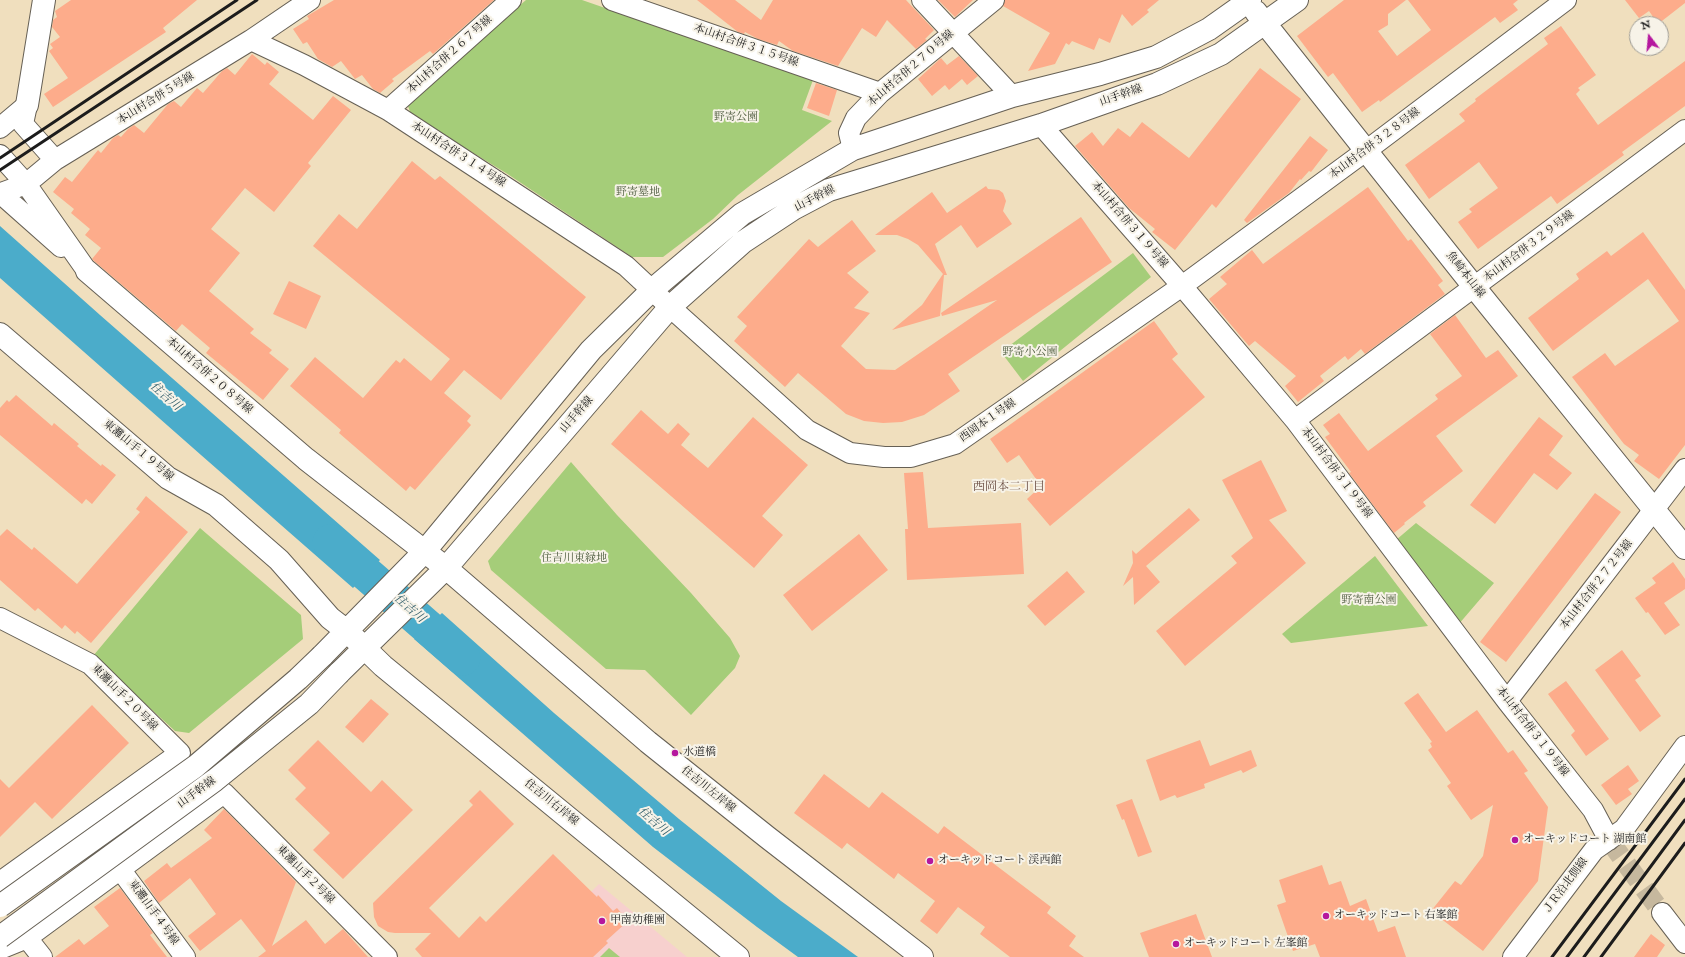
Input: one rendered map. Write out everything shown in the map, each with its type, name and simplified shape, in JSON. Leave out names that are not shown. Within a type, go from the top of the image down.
[{"type":"street","points":[[44,0],[23,124],[55,160]]},
{"type":"street","name":"本山村合併５号線","points":[[0,193],[26,184],[55,160],[251,40],[310,0]]},
{"type":"street","name":"本山村合併２６７号線","points":[[388,110],[511,0]]},
{"type":"street","name":"本山村合併３１５号線","points":[[612,0],[880,93]]},
{"type":"street","points":[[922,0],[1012,96]]},
{"type":"street","name":"本山村合併２７０号線","points":[[853,149],[849,133],[856,118],[880,93],[994,0]]},
{"type":"street","name":"山手幹線","points":[[424,552],[591,350],[652,290],[742,214],[853,149],[1012,96],[1100,74],[1156,57],[1209,29],[1249,0]]},
{"type":"street","name":"魚崎本山線","points":[[1249,0],[1264,23],[1685,548]]},
{"type":"street","name":"山手幹線","points":[[0,937],[214,780],[309,704],[446,568],[670,308],[743,242],[793,209],[829,190],[1041,124],[1157,84],[1221,54],[1297,0]]},
{"type":"street","name":"本山村合併３２８号線","points":[[1182,286],[1367,150],[1566,0]]},
{"type":"street","name":"本山村合併３１４号線","points":[[251,40],[304,65],[388,110],[626,266],[652,290]]},
{"type":"street","points":[[0,128],[26,105]]},
{"type":"street","name":"本山村合併３１９号線","points":[[1041,124],[1182,286],[1295,420],[1507,701],[1593,810],[1609,840]]},
{"type":"street","name":"本山村合併３２９号線","points":[[1295,420],[1475,288],[1685,130]]},
{"type":"street","points":[[0,155],[26,184],[88,271]]},
{"type":"street","name":"本山村合併２０８号線","points":[[0,193],[306,459],[446,568]]},
{"type":"street","name":"西岡本１号線","points":[[652,290],[670,308],[807,430],[850,453],[884,457],[911,457],[956,444],[1182,286]]},
{"type":"street","name":"東灘山手１９号線","points":[[0,334],[168,478],[216,505],[279,560],[330,618],[355,624],[364,648]]},
{"type":"street","name":"本山村合併２７２号線","points":[[1507,701],[1685,469]]},
{"type":"street","points":[[355,624],[424,552]]},
{"type":"street","name":"住吉川左岸線","points":[[446,568],[654,747],[761,833],[922,957]]},
{"type":"street","name":"東灘山手２０号線","points":[[0,618],[90,664],[180,752],[0,882]]},
{"type":"street","name":"山手幹線","points":[[0,906],[196,766],[298,679],[355,624]]},
{"type":"street","name":"住吉川右岸線","points":[[364,648],[391,673],[738,957]]},
{"type":"street","name":"ＪＲ沿北側線","points":[[1513,957],[1594,850],[1624,828],[1685,746]]},
{"type":"street","name":"東灘山手２号線","points":[[120,869],[224,793],[387,957]]},
{"type":"street","points":[[0,949],[27,938],[120,869]]},
{"type":"street","name":"東灘山手４号線","points":[[120,869],[185,957]]},
{"type":"street","points":[[1662,913],[1685,943]]},
{"type":"street","points":[[27,938],[42,957]]},
{"type":"shaded area","name":"甲南幼稚園","points":[[599,884],[687,957],[525,957]]},
{"type":"green space","name":"野寄公園","points":[[526,0],[582,0],[813,80],[802,110],[832,121],[738,195],[713,219],[663,257],[632,257],[506,173],[411,115],[407,103]]},
{"type":"green space","name":"野寄小公園","points":[[1133,253],[1151,277],[1023,381],[1001,352]]},
{"type":"green space","name":"住吉川東緑地","points":[[571,462],[617,515],[691,593],[730,638],[740,656],[735,668],[691,715],[645,670],[606,669],[491,570],[488,561]]},
{"type":"green space","points":[[1416,523],[1494,583],[1458,625],[1396,540]]},
{"type":"green space","points":[[200,528],[301,615],[303,639],[189,733],[175,731],[93,656]]},
{"type":"green space","name":"野寄南公園","points":[[1375,556],[1428,626],[1291,643],[1282,634]]},
{"type":"green space","points":[[609,948],[620,957],[600,957]]},
{"type":"water","points":[[0,226],[380,560],[353,588],[201,455],[0,278]]},
{"type":"water","points":[[442,613],[554,713],[679,819],[781,901],[858,957],[798,957],[653,847],[414,639]]},
{"type":"building","points":[[71,0],[197,0],[163,28],[166,32],[53,107],[44,94],[68,78],[49,51],[53,48],[50,44],[60,37],[52,27],[53,20],[57,17],[55,11]]},
{"type":"building","points":[[334,0],[494,0],[433,54],[430,51],[392,79],[394,81],[380,93],[373,89],[362,75],[355,79],[341,61],[332,67],[318,59],[307,42],[303,44],[293,29],[309,19],[307,16]]},
{"type":"building","points":[[697,0],[735,0],[761,20],[773,0],[906,0],[934,30],[925,39],[927,40],[916,49],[887,20],[876,37],[862,28],[838,66],[793,51],[779,41],[777,45],[758,39],[745,32],[744,34],[738,32]]},
{"type":"building","points":[[938,0],[973,0],[955,17]]},
{"type":"building","points":[[1005,0],[1159,0],[1147,10],[1149,12],[1132,26],[1122,14],[1110,43],[1099,38],[1094,50],[1072,41],[1069,45],[1066,43],[1055,64],[1028,71],[1050,33],[1003,6]]},
{"type":"building","points":[[1344,0],[1406,0],[1388,14],[1388,25],[1378,31],[1397,56],[1431,30],[1408,0],[1518,0],[1513,4],[1518,10],[1500,23],[1495,17],[1380,102],[1379,100],[1362,112],[1333,73],[1328,77],[1297,36]]},
{"type":"building","points":[[1625,0],[1685,0],[1685,3],[1668,16],[1652,16],[1649,11],[1642,16],[1637,16]]},
{"type":"building","points":[[1561,26],[1596,75],[1578,88],[1580,90],[1576,94],[1598,125],[1685,61],[1685,106],[1622,152],[1624,155],[1557,204],[1551,196],[1478,249],[1458,222],[1472,212],[1469,209],[1498,188],[1479,162],[1429,199],[1405,165],[1465,121],[1459,114],[1476,101],[1475,99],[1548,44],[1544,38]]},
{"type":"building","points":[[252,54],[265,65],[267,62],[279,72],[269,84],[313,120],[333,96],[351,110],[308,163],[311,166],[274,212],[245,188],[211,229],[240,253],[209,291],[254,329],[250,333],[272,350],[269,353],[289,369],[263,400],[206,353],[210,348],[182,324],[176,331],[94,261],[92,259],[101,248],[85,235],[90,229],[71,213],[74,209],[53,192],[65,177],[72,182],[98,150],[101,153],[113,138],[118,135],[121,137],[134,125],[144,133],[168,104],[174,101],[181,107],[197,88],[203,93],[222,71],[227,68],[235,75]]},
{"type":"building","points":[[959,56],[978,76],[967,85],[962,79],[949,90],[945,85],[932,96],[918,79],[941,58],[947,65]]},
{"type":"building","points":[[1260,68],[1301,99],[1216,208],[1212,204],[1175,250],[1152,232],[1155,229],[1129,208],[1075,146],[1092,132],[1103,146],[1118,128],[1130,137],[1142,122],[1189,158]]},
{"type":"building","points":[[816,83],[837,90],[829,116],[807,108]]},
{"type":"building","points":[[1310,136],[1328,150],[1311,172],[1309,171],[1301,180],[1300,179],[1289,193],[1247,223],[1244,220]]},
{"type":"building","points":[[412,161],[435,180],[440,176],[586,297],[501,400],[464,370],[444,393],[471,416],[467,421],[471,425],[415,490],[410,486],[406,491],[339,433],[341,430],[290,386],[315,357],[363,398],[396,360],[400,363],[404,358],[431,381],[450,359],[313,246],[339,214],[357,229]]},
{"type":"building","points":[[986,186],[988,189],[999,190],[1003,193],[1006,201],[1003,211],[1012,224],[977,248],[961,225],[935,244],[947,275],[944,275],[940,316],[892,330],[922,305],[943,274],[918,245],[908,239],[897,235],[875,235],[932,192],[947,213]]},
{"type":"building","points":[[1368,187],[1408,241],[1411,239],[1443,281],[1438,285],[1445,294],[1365,354],[1361,349],[1348,360],[1345,356],[1320,376],[1324,381],[1298,402],[1285,386],[1296,376],[1255,341],[1249,346],[1209,299],[1227,284],[1220,277],[1252,250],[1263,264]]},
{"type":"building","points":[[1081,217],[1112,262],[948,374],[960,391],[924,415],[902,422],[883,423],[864,421],[846,414],[798,373],[785,387],[734,341],[747,326],[737,317],[809,239],[818,247],[852,220],[876,251],[847,273],[869,292],[854,308],[870,313],[841,346],[866,369],[895,370],[997,300],[942,316],[941,313]]},
{"type":"building","points":[[1643,232],[1685,290],[1685,445],[1659,479],[1634,461],[1639,455],[1624,444],[1572,377],[1605,353],[1615,366],[1679,321],[1648,279],[1553,351],[1528,318],[1579,279],[1576,274],[1607,251],[1611,256]]},
{"type":"building","points":[[289,281],[321,296],[306,329],[273,314]]},
{"type":"building","points":[[1455,315],[1486,358],[1498,350],[1518,376],[1436,436],[1463,471],[1423,502],[1426,506],[1394,533],[1349,473],[1351,472],[1325,437],[1330,434],[1323,425],[1339,413],[1368,451],[1438,399],[1435,395],[1462,376],[1430,334]]},
{"type":"building","points":[[1154,321],[1178,354],[1172,359],[1205,397],[1050,526],[1027,499],[1041,486],[1019,455],[1007,463],[990,439]]},
{"type":"building","points":[[16,395],[52,426],[54,423],[79,444],[77,446],[101,466],[102,464],[116,475],[92,504],[86,499],[82,504],[0,435],[0,408],[7,400],[9,402]]},
{"type":"building","points":[[641,410],[668,434],[678,423],[690,434],[681,445],[708,468],[753,417],[808,465],[762,516],[783,535],[754,568],[611,444]]},
{"type":"building","points":[[1539,417],[1563,436],[1549,455],[1572,473],[1557,490],[1534,473],[1495,524],[1470,505]]},
{"type":"building","points":[[1261,460],[1287,511],[1269,520],[1306,563],[1185,666],[1156,631],[1237,563],[1231,556],[1253,538],[1222,480]]},
{"type":"building","points":[[923,472],[928,528],[1021,523],[1024,574],[907,580],[905,529],[908,529],[904,473]]},
{"type":"building","points":[[1595,493],[1621,512],[1506,662],[1480,642]]},
{"type":"building","points":[[146,496],[188,532],[91,643],[77,631],[75,634],[65,625],[62,629],[38,608],[35,611],[0,580],[0,536],[7,529],[32,550],[34,547],[77,584],[140,512],[136,509]]},
{"type":"building","points":[[1189,508],[1200,520],[1146,566],[1160,582],[1134,605],[1133,577],[1123,586],[1133,563],[1132,550],[1136,554]]},
{"type":"building","points":[[859,534],[888,570],[812,631],[783,595]]},
{"type":"building","points":[[1673,562],[1685,579],[1685,589],[1664,603],[1680,625],[1665,635],[1648,612],[1646,613],[1635,598],[1656,583],[1652,578]]},
{"type":"building","points":[[1067,571],[1085,592],[1045,626],[1027,606]]},
{"type":"building","points":[[1622,650],[1641,676],[1635,680],[1661,716],[1640,732],[1595,670]]},
{"type":"building","points":[[1566,681],[1609,739],[1586,756],[1571,735],[1575,731],[1548,694]]},
{"type":"building","name":"オーキッドコート 湖南館","points":[[1418,693],[1446,732],[1477,710],[1508,753],[1513,750],[1528,771],[1524,773],[1548,807],[1538,881],[1483,951],[1431,911],[1455,881],[1461,885],[1483,856],[1493,805],[1471,820],[1447,786],[1451,783],[1428,750],[1432,747],[1430,743],[1432,742],[1404,703]]},
{"type":"building","points":[[371,699],[389,714],[363,743],[345,727]]},
{"type":"building","points":[[92,705],[129,743],[52,819],[35,802],[0,837],[0,779],[9,788]]},
{"type":"building","points":[[318,740],[371,792],[382,780],[413,810],[343,879],[313,850],[330,833],[295,799],[306,788],[288,770]]},
{"type":"building","points":[[1200,740],[1210,766],[1251,750],[1257,766],[1243,773],[1241,770],[1204,784],[1205,788],[1177,798],[1175,795],[1160,801],[1146,760]]},
{"type":"building","points":[[1628,765],[1639,781],[1628,789],[1632,794],[1616,805],[1601,785]]},
{"type":"building","name":"オーキッドコート 渓西館","points":[[824,774],[869,808],[882,792],[938,834],[944,826],[1051,907],[1047,913],[1076,936],[1069,946],[1084,957],[1010,957],[980,934],[985,927],[958,907],[937,934],[920,921],[935,901],[898,873],[894,879],[847,843],[842,849],[794,813]]},
{"type":"building","points":[[480,790],[514,824],[429,908],[459,938],[480,916],[486,922],[553,854],[597,897],[598,895],[613,911],[617,908],[628,921],[606,941],[608,943],[593,957],[422,957],[415,949],[431,933],[395,933],[388,932],[378,926],[374,917],[373,903],[473,805],[469,801]]},
{"type":"building","points":[[1132,799],[1152,852],[1138,857],[1124,819],[1122,820],[1116,805]]},
{"type":"building","points":[[224,809],[296,882],[272,946],[306,920],[325,944],[343,929],[368,957],[258,957],[266,951],[241,919],[200,951],[188,936],[216,914],[190,878],[159,903],[144,881],[167,863],[171,868],[212,838],[204,830]]},
{"type":"building","name":"オーキッドコート 右峯館","points":[[1322,865],[1329,885],[1341,881],[1350,906],[1366,899],[1378,932],[1395,926],[1406,957],[1320,957],[1315,944],[1293,951],[1277,905],[1286,902],[1279,880]]},
{"type":"building","points":[[120,888],[153,933],[150,935],[167,957],[55,957],[79,939],[84,945],[109,926],[94,907]]},
{"type":"building","name":"オーキッドコート 左峯館","points":[[1196,914],[1212,957],[1149,957],[1140,933]]},
{"type":"building","points":[[1651,934],[1665,945],[1657,957],[1634,957]]},
{"type":"waterway","name":"住吉川","points":[[330,542],[463,658]]},
{"type":"tunnel","points":[[1609,840],[1662,913]]},
{"type":"railway","points":[[0,158],[237,0]]},
{"type":"railway","points":[[0,170],[257,0]]},
{"type":"railway","points":[[1552,957],[1685,779]]},
{"type":"railway","points":[[1567,957],[1685,799]]},
{"type":"railway","points":[[1584,957],[1685,820]]},
{"type":"railway","points":[[1601,957],[1685,843]]},
{"type":"place","name":"水道橋","points":[[675,753]]},
{"type":"place","name":"オーキッドコート 湖南館","points":[[1515,840]]},
{"type":"place","name":"オーキッドコート 渓西館","points":[[930,861]]},
{"type":"place","name":"オーキッドコート 右峯館","points":[[1326,916]]},
{"type":"place","name":"甲南幼稚園","points":[[602,921]]},
{"type":"place","name":"オーキッドコート 左峯館","points":[[1176,944]]},
{"type":"district","name":"西岡本二丁目","points":[[1009,488]]},
{"type":"park label","name":"野寄墓地","points":[[638,193]]}]
